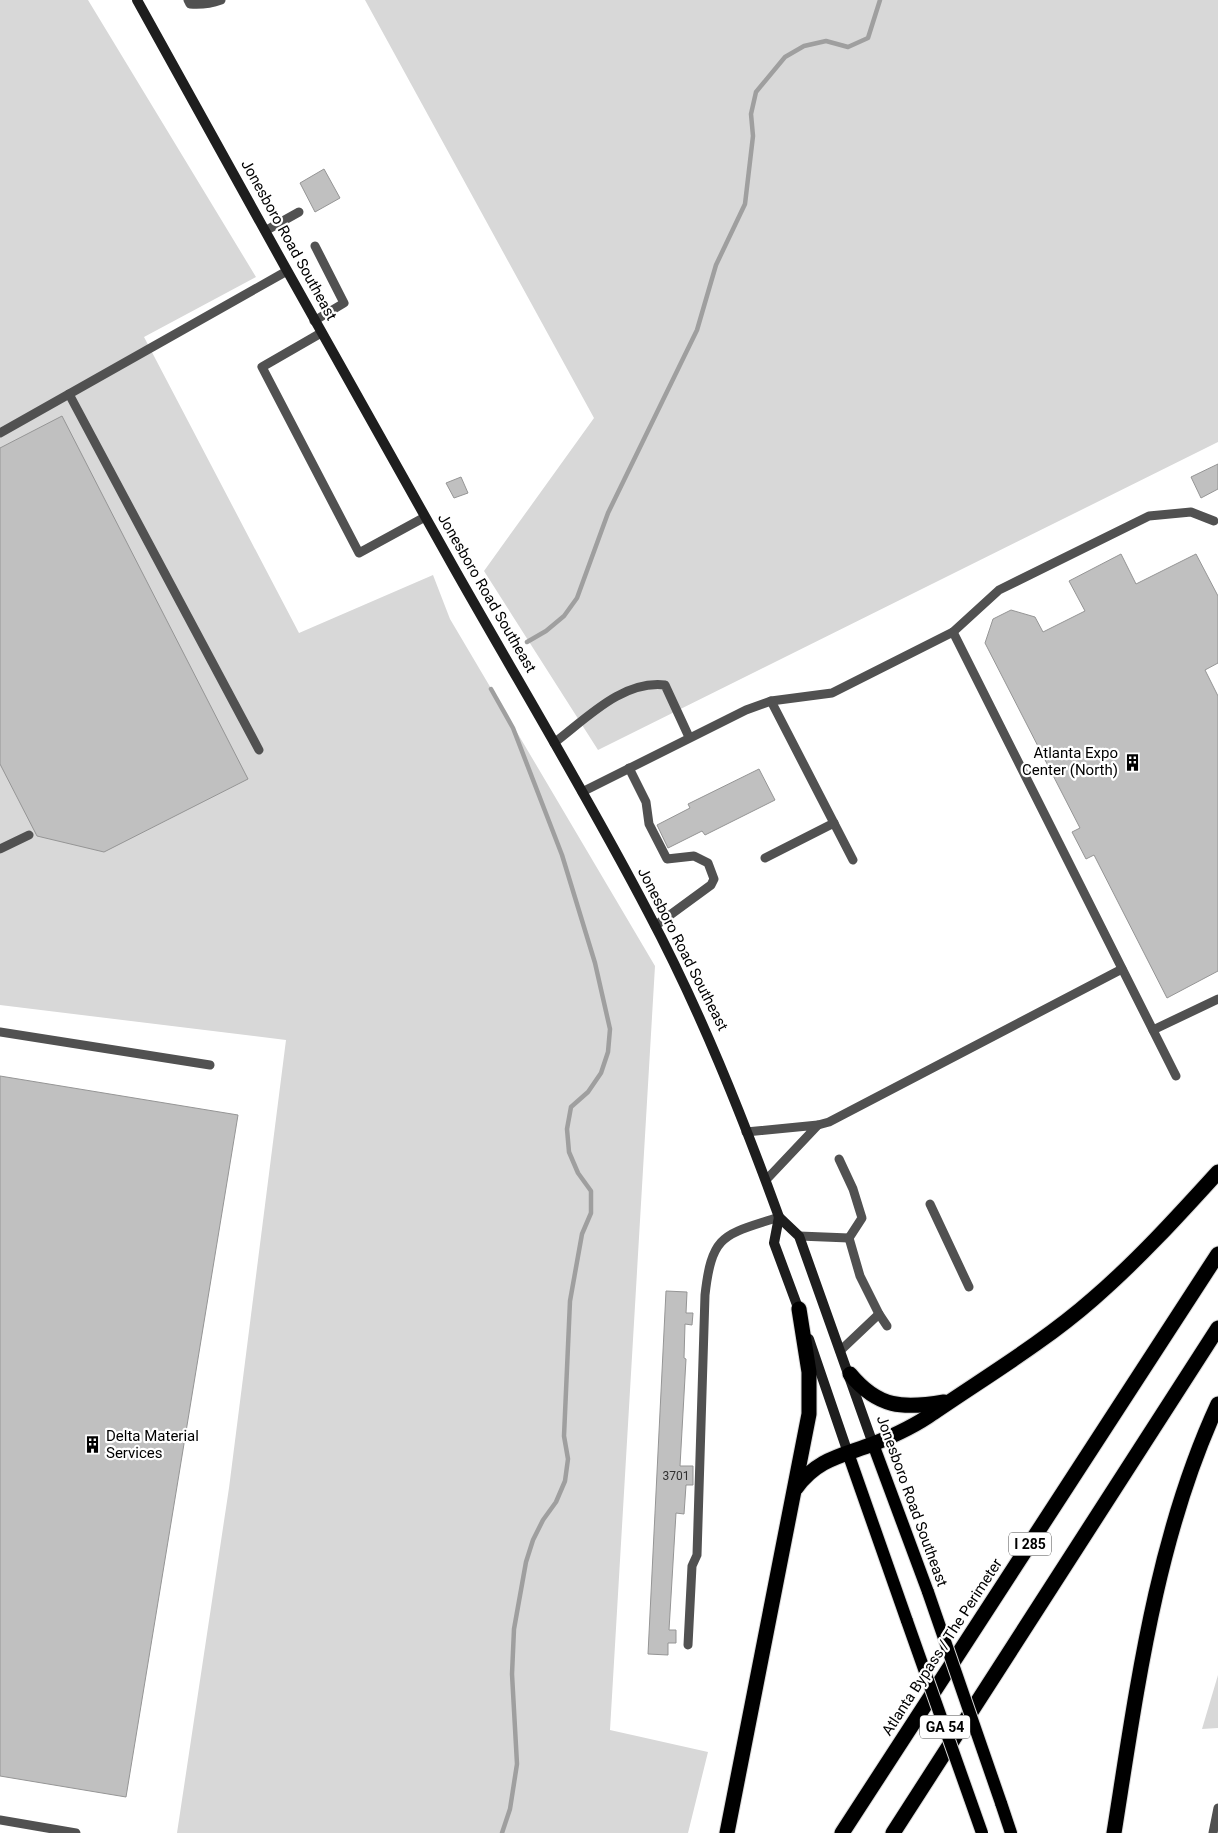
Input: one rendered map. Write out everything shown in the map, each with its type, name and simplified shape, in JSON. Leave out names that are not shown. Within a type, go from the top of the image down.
[{"type":"highway","points":[[796,1488],[812,1470],[916,1423],[1019,1356],[1092,1300],[1155,1240],[1218,1172]]},
{"type":"highway","name":"Atlanta Bypass / The Perimeter","points":[[842,1833],[1218,1254]]},
{"type":"highway","points":[[728,1833],[806,1436],[810,1392],[808,1354],[799,1309]]},
{"type":"highway","name":"I 285","points":[[893,1833],[1218,1328]]},
{"type":"highway","points":[[850,1374],[860,1387],[887,1403],[906,1406],[948,1401]]},
{"type":"highway","points":[[1114,1833],[1149,1626],[1162,1565],[1177,1513],[1218,1404]]},
{"type":"main road","name":"Jonesboro Road Southeast","points":[[137,0],[314,321],[582,792],[655,926],[715,1051],[779,1217],[799,1236],[928,1592],[1011,1833]]},
{"type":"main road","name":"GA 54","points":[[779,1217],[774,1243],[799,1309],[982,1833]]},
{"type":"lane","points":[[188,0],[190,4],[198,5],[208,5],[221,0]]},
{"type":"lane","points":[[266,231],[299,212]]},
{"type":"lane","points":[[314,321],[344,303],[315,246]]},
{"type":"lane","points":[[0,433],[287,271]]},
{"type":"lane","points":[[321,333],[262,367],[359,553],[425,517]]},
{"type":"lane","points":[[69,394],[258,750]]},
{"type":"lane","points":[[582,792],[689,737],[771,701],[832,693],[953,632],[999,590],[1150,516],[1191,512],[1214,521]]},
{"type":"lane","points":[[953,632],[1176,1076]]},
{"type":"lane","points":[[554,743],[610,700],[633,689],[654,684],[665,685],[689,737]]},
{"type":"lane","points":[[771,701],[853,860]]},
{"type":"lane","points":[[629,768],[646,802],[649,824],[667,859],[694,856],[708,863],[714,879],[710,885],[655,926]]},
{"type":"lane","points":[[765,858],[834,824]]},
{"type":"lane","points":[[0,849],[29,835]]},
{"type":"lane","points":[[746,1132],[818,1125],[829,1122],[1122,969]]},
{"type":"lane","points":[[1153,1030],[1218,999]]},
{"type":"lane","points":[[0,1032],[210,1065]]},
{"type":"lane","points":[[766,1180],[818,1125]]},
{"type":"lane","points":[[839,1159],[853,1189],[862,1218],[849,1238],[860,1276],[887,1326]]},
{"type":"lane","points":[[930,1204],[969,1287]]},
{"type":"lane","points":[[688,1645],[692,1566],[697,1555],[705,1295],[709,1264],[714,1249],[727,1235],[779,1217]]},
{"type":"lane","points":[[799,1236],[849,1238]]},
{"type":"lane","points":[[841,1350],[879,1314]]},
{"type":"lane","points":[[1213,1833],[1218,1808]]},
{"type":"lane","points":[[0,1820],[76,1833]]},
{"type":"shaded area","points":[[0,0],[88,0],[256,277],[144,337],[299,633],[433,575],[450,619],[655,966],[610,1730],[708,1752],[688,1833],[177,1833],[229,1488],[286,1040],[0,1005]]},
{"type":"shaded area","points":[[365,0],[1218,0],[1218,442],[598,750],[484,571],[594,418]]},
{"type":"shaded area","points":[[1218,1675],[1218,1728],[1202,1729]]},
{"type":"building","points":[[324,169],[340,198],[315,212],[300,183]]},
{"type":"building","points":[[62,416],[248,779],[104,852],[37,836],[0,764],[0,448]]},
{"type":"building","points":[[1218,464],[1218,489],[1201,498],[1191,477]]},
{"type":"building","points":[[461,477],[468,493],[454,498],[446,483]]},
{"type":"building","name":"Atlanta Expo Center (North)","points":[[1121,554],[1136,584],[1196,554],[1218,596],[1218,663],[1205,670],[1218,696],[1218,971],[1167,998],[1094,855],[1086,859],[1072,832],[1080,828],[985,643],[993,619],[1011,610],[1035,617],[1043,632],[1085,611],[1069,581]]},
{"type":"building","points":[[759,769],[775,800],[705,835],[702,831],[668,848],[657,825],[690,808],[688,804]]},
{"type":"building","name":"Delta Material Services","points":[[0,1076],[238,1115],[126,1797],[0,1776]]},
{"type":"building","points":[[666,1291],[687,1292],[686,1313],[693,1313],[692,1325],[685,1324],[684,1358],[686,1359],[680,1466],[693,1466],[693,1485],[686,1485],[684,1514],[676,1513],[669,1630],[676,1630],[676,1643],[668,1643],[668,1655],[648,1654]]},
{"type":"waterway","points":[[527,642],[546,631],[564,616],[577,598],[608,513],[697,330],[716,265],[745,204],[753,136],[751,114],[756,92],[785,57],[804,46],[826,41],[848,47],[868,38],[880,0]]},
{"type":"waterway","points":[[491,689],[513,728],[562,855],[595,963],[610,1029],[608,1052],[601,1073],[588,1092],[571,1107],[567,1129],[569,1152],[578,1173],[591,1191],[591,1213],[582,1234],[570,1301],[564,1436],[568,1459],[565,1481],[556,1502],[543,1520],[533,1540],[526,1562],[514,1629],[512,1674],[517,1764],[510,1809],[502,1833]]},
{"type":"place","name":"Atlanta Expo Center (North)","points":[[1132,762]]},
{"type":"place","name":"Delta Material Services","points":[[92,1445]]}]
